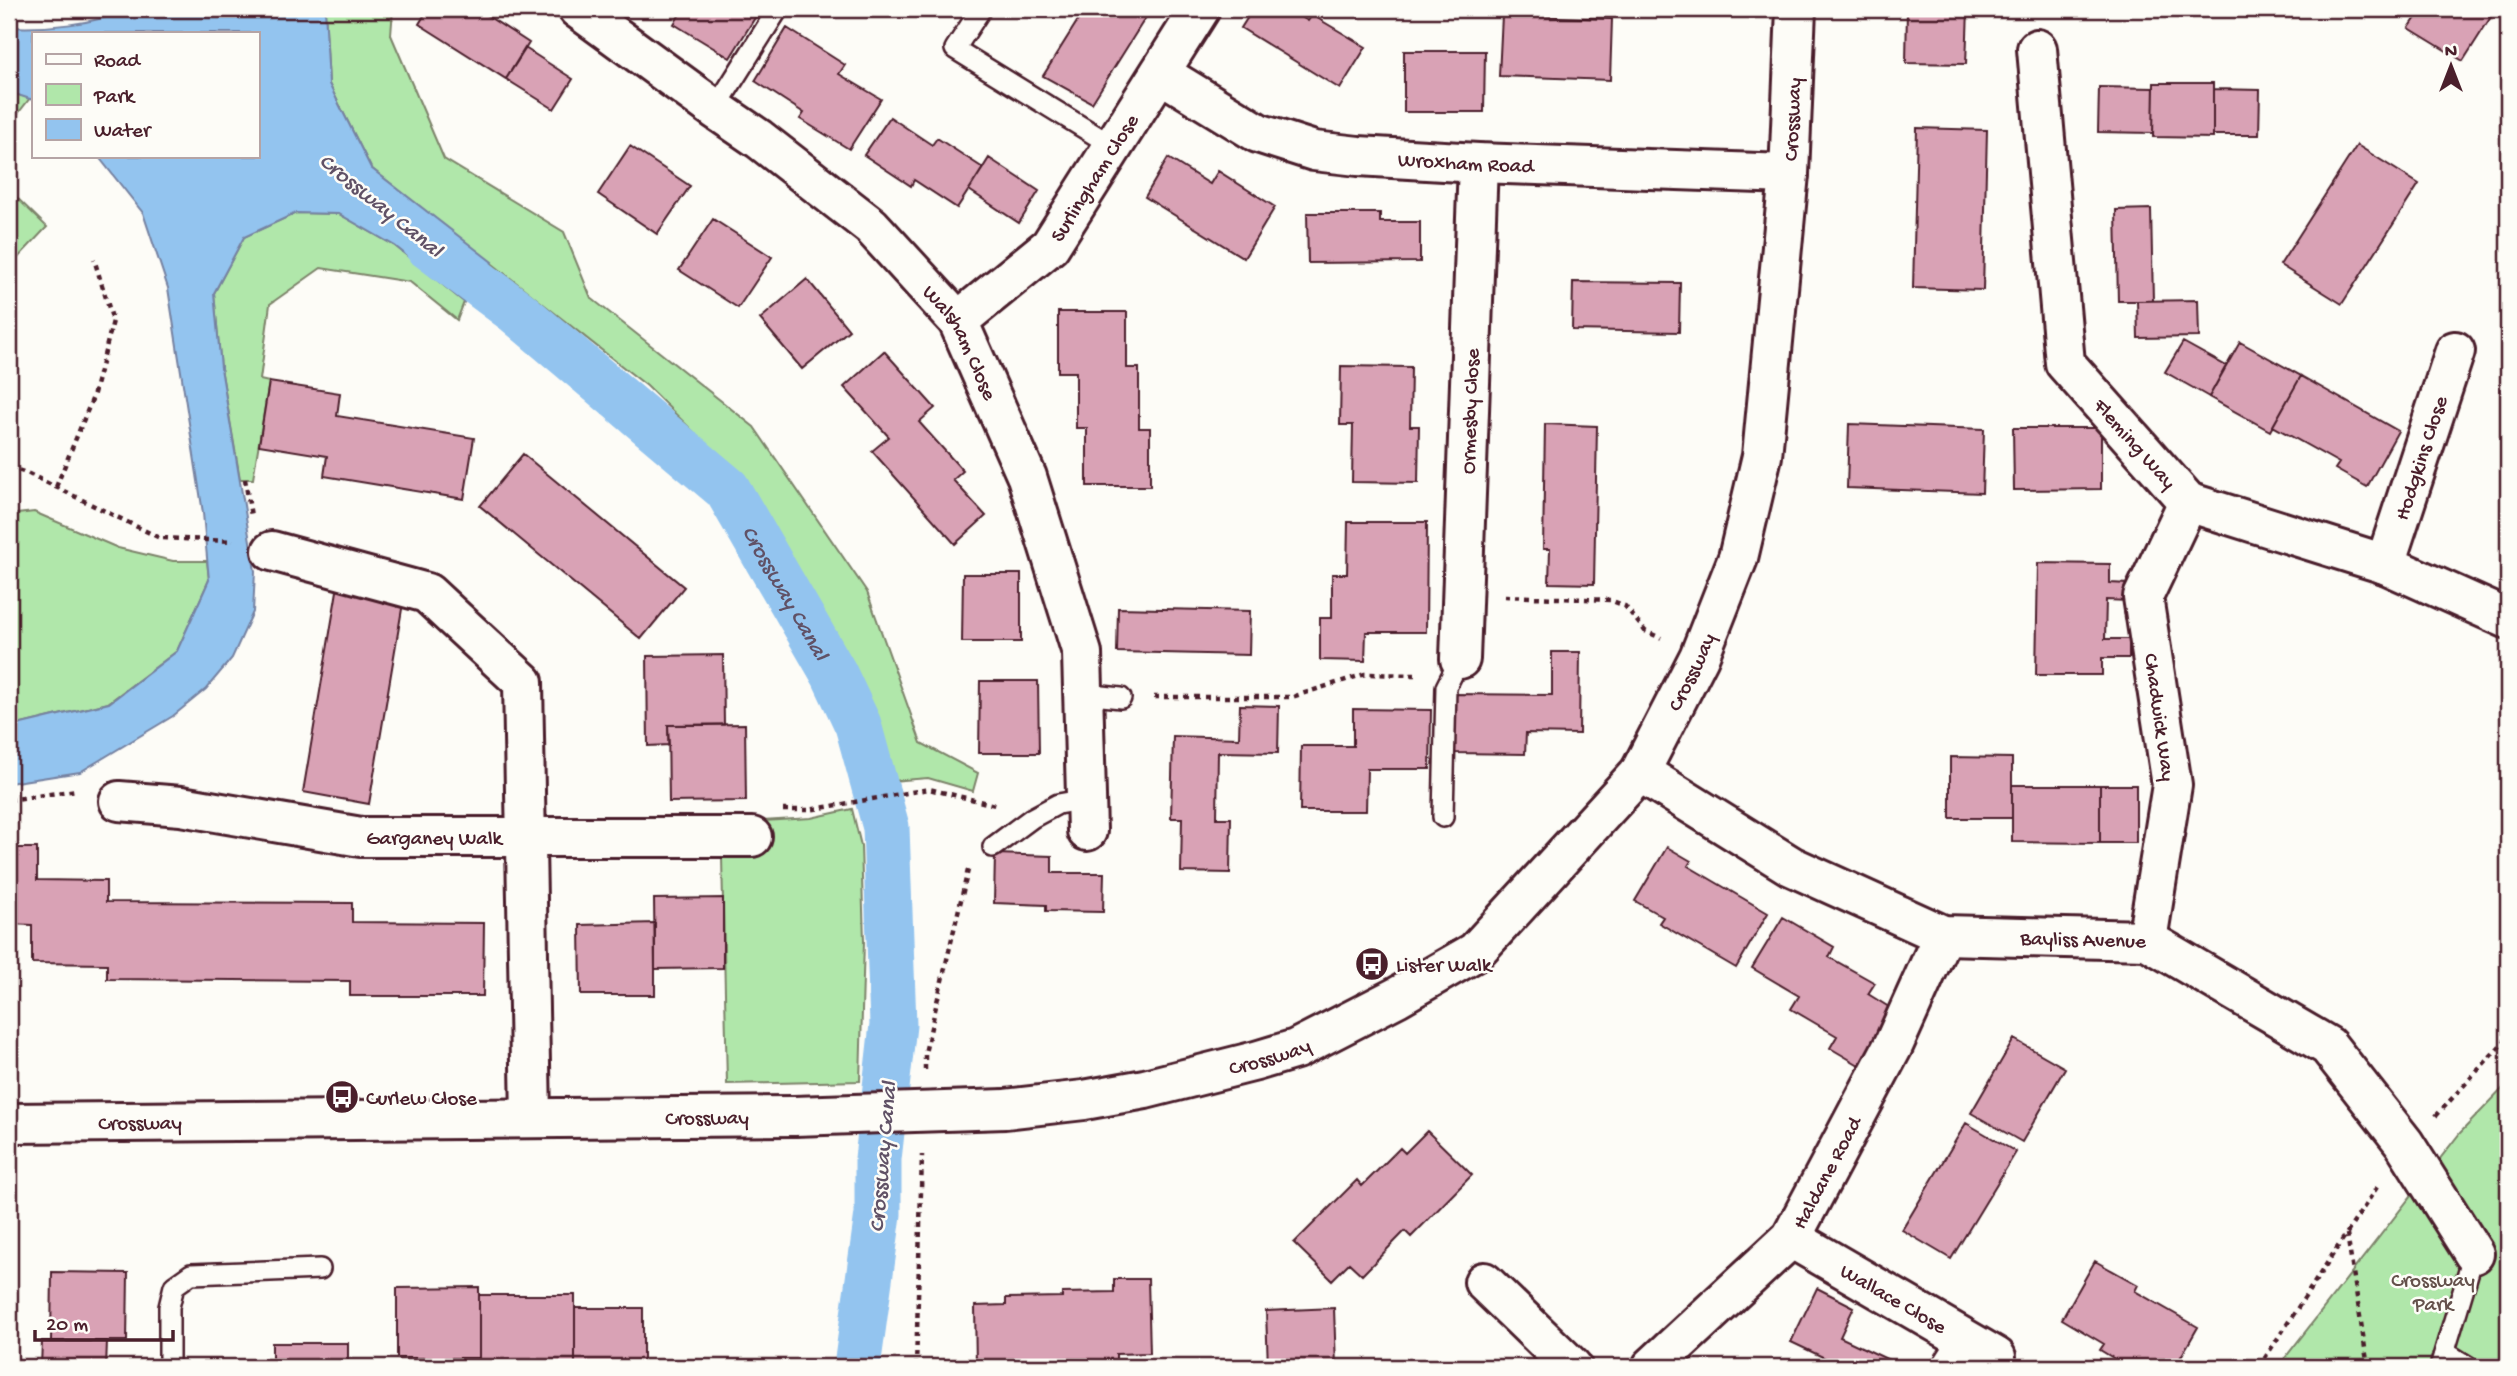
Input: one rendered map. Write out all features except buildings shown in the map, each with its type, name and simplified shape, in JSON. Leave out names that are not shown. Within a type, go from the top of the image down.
[{"type":"street","name":"Walsham Close","points":[[578,9],[715,110],[759,139],[871,226],[958,321],[1027,477],[1082,653],[1087,815]]},
{"type":"street","name":"Surlingham Close","points":[[958,321],[1050,246],[1200,9]]},
{"type":"street","name":"Crossway","points":[[9,1123],[794,1116],[1004,1109],[1084,1100],[1145,1089],[1296,1049],[1397,997],[1475,952],[1640,772],[1699,657],[1738,558],[1762,456],[1789,174],[1796,9]]},
{"type":"street","name":"Fleming Way","points":[[2037,49],[2065,363],[2188,502],[2385,564],[2508,619]]},
{"type":"street","name":"Wroxham Road","points":[[1160,73],[1258,133],[1314,151],[1478,163],[1789,174]]},
{"type":"street","name":"Ormesby Close","points":[[1460,659],[1478,163]]},
{"type":"street","name":"Hodgkins Close","points":[[2385,564],[2455,351]]},
{"type":"street","name":"Chadwick Way","points":[[2147,940],[2172,785],[2143,597],[2188,502]]},
{"type":"street","points":[[256,546],[427,593],[523,682],[531,1118]]},
{"type":"street","name":"Bayliss Avenue","points":[[1640,772],[1791,866],[1943,935],[2147,940],[2328,1046],[2404,1143],[2474,1254]]},
{"type":"street","name":"Garganey Walk","points":[[103,795],[361,837],[752,837]]},
{"type":"street","name":"Haldane Road","points":[[1652,1367],[1791,1238],[1894,1046],[1943,935]]},
{"type":"street","name":"Wallace Close","points":[[1791,1238],[1951,1352],[1996,1357]]},
{"type":"street","points":[[1484,1282],[1572,1367]]},
{"type":"lane","points":[[715,110],[778,9]]},
{"type":"lane","points":[[981,9],[955,49],[1113,146]]},
{"type":"lane","points":[[1443,817],[1446,687],[1460,659]]},
{"type":"lane","points":[[1084,694],[1121,698]]},
{"type":"lane","points":[[993,846],[1032,818],[1058,804],[1087,815]]},
{"type":"lane","points":[[2469,1367],[2442,1360],[2474,1254]]},
{"type":"lane","points":[[169,1367],[169,1307],[174,1286],[191,1274],[320,1269]]},
{"type":"path","points":[[56,487],[93,397],[113,321],[94,259]]},
{"type":"path","points":[[9,467],[160,538],[256,546]]},
{"type":"path","points":[[245,479],[251,515]]},
{"type":"path","points":[[1463,594],[1610,600],[1625,607],[1645,631],[1699,657]]},
{"type":"path","points":[[1121,698],[1292,697],[1365,674],[1436,675],[1460,659]]},
{"type":"path","points":[[809,810],[929,789],[997,806],[993,813]]},
{"type":"path","points":[[9,800],[103,795]]},
{"type":"path","points":[[925,1053],[971,858]]},
{"type":"path","points":[[2259,1367],[2404,1143],[2426,1128],[2508,1037]]},
{"type":"path","points":[[916,1367],[922,1189]]},
{"type":"path","points":[[2347,1233],[2368,1367]]},
{"type":"green space","points":[[325,9],[393,9],[391,35],[444,159],[564,232],[591,298],[754,427],[867,592],[921,743],[978,773],[973,791],[928,778],[880,782],[856,681],[748,485],[647,386],[371,168],[329,84]]},
{"type":"green space","points":[[9,92],[30,98],[9,125]]},
{"type":"green space","points":[[9,190],[47,227],[12,264],[9,263]]},
{"type":"green space","points":[[296,213],[339,214],[395,246],[464,302],[457,320],[410,282],[321,268],[270,304],[260,380],[269,382],[253,479],[240,479],[221,368],[214,293],[244,237]]},
{"type":"green space","points":[[34,512],[118,548],[173,561],[207,561],[209,580],[177,651],[108,703],[9,727],[9,515]]},
{"type":"green space","points":[[852,809],[861,846],[864,941],[860,1081],[727,1084],[722,857],[760,856],[763,821],[811,818]]},
{"type":"green space","name":"Crossway Park","points":[[2508,1083],[2508,1367],[2278,1367],[2460,1133]]},
{"type":"water","points":[[129,9],[325,9],[329,84],[371,168],[492,262],[464,302],[395,246],[339,214],[296,213],[244,237],[214,293],[221,368],[255,571],[253,612],[232,658],[206,689],[173,716],[80,772],[9,783],[9,727],[109,703],[177,651],[209,580],[203,513],[168,288],[143,213],[100,158],[259,158],[259,32],[32,32],[32,100],[9,92],[9,27],[70,24]]},
{"type":"waterway","name":"Crossway Canal","points":[[427,245],[517,312],[727,489],[834,674],[858,725],[886,827],[893,1025],[878,1159],[878,1214],[857,1367]]},
{"type":"place","name":"Lister Walk","points":[[1372,964]]},
{"type":"place","name":"Curlew Close","points":[[342,1097]]}]
